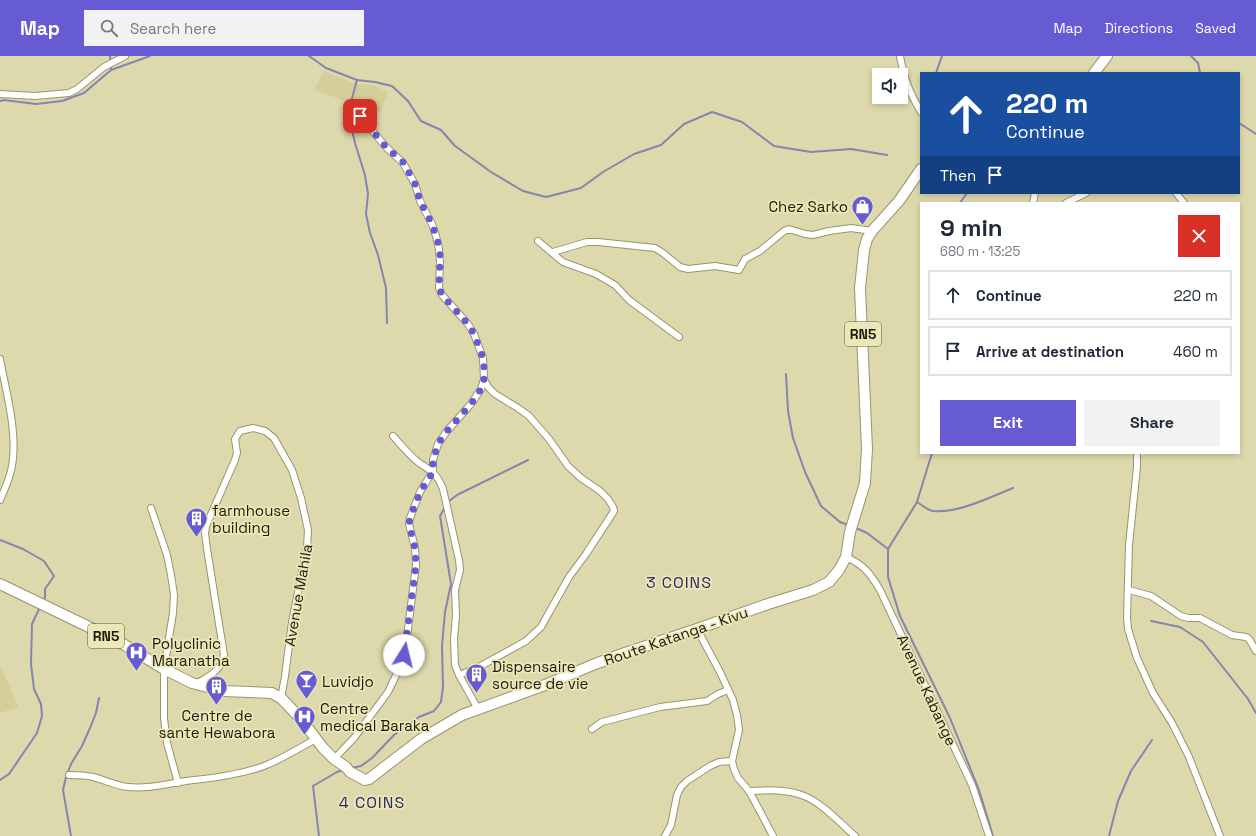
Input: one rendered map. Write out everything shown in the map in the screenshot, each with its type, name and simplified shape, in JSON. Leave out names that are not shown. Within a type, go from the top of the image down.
[{"type":"highway","points":[[1095,72],[1107,56]]},
{"type":"highway","name":"Route Katanga - Kivu","points":[[0,584],[118,641],[181,679],[223,691],[272,693],[282,699],[301,719],[334,759],[365,780],[369,779],[421,739],[462,715],[546,685],[619,655],[813,590],[829,582],[839,570],[846,557],[850,532],[865,483],[866,420],[860,288],[864,250],[867,239],[872,231],[899,201],[920,170]]},
{"type":"street","points":[[0,94],[35,96],[69,93],[77,89],[104,67],[125,56]]},
{"type":"street","points":[[900,56],[903,75],[920,110]]},
{"type":"street","points":[[334,759],[354,738],[388,692],[400,667],[407,637],[416,565],[415,548],[409,524],[410,518],[420,492],[433,472],[433,460],[438,444],[447,431],[471,404],[481,389],[484,379],[483,358],[474,334],[468,324],[442,295],[439,288],[440,262],[438,242],[432,224],[420,201],[415,184],[404,163],[386,147],[360,116]]},
{"type":"street","points":[[1068,202],[1084,194]]},
{"type":"street","points":[[1177,194],[1183,202]]},
{"type":"street","points":[[552,252],[587,242],[598,242],[655,248],[680,266],[688,269],[716,266],[739,270],[745,259],[760,251],[784,231],[789,229],[813,235],[851,228],[872,231]]},
{"type":"street","points":[[538,241],[563,262],[596,274],[615,285],[629,300],[679,336]]},
{"type":"street","points":[[0,359],[12,422],[13,440],[13,464],[0,500]]},
{"type":"street","points":[[459,675],[476,668],[526,641],[541,627],[569,577],[614,511],[608,499],[568,466],[540,428],[518,408],[488,388],[484,379]]},
{"type":"street","name":"Avenue Mahila","points":[[196,684],[217,670],[223,663],[224,655],[205,533],[206,526],[235,460],[237,453],[235,439],[240,431],[253,428],[265,431],[274,438],[292,470],[301,498],[308,530],[307,547],[292,622],[282,699]]},
{"type":"street","points":[[393,436],[418,462],[433,472],[439,479],[443,490],[460,570],[455,590],[455,665],[478,709]]},
{"type":"street","points":[[1137,454],[1129,545],[1128,630],[1137,658],[1153,693],[1172,723],[1189,757],[1220,836]]},
{"type":"street","points":[[151,508],[167,555],[174,595],[173,613],[164,669],[164,718],[168,743],[178,783]]},
{"type":"street","name":"Avenue Kabange","points":[[846,557],[864,567],[880,590],[972,786],[989,836]]},
{"type":"street","points":[[1129,590],[1151,596],[1181,616],[1188,618],[1200,618],[1232,634],[1246,637],[1249,639],[1256,651]]},
{"type":"street","points":[[697,629],[733,700],[737,715],[739,730],[732,761],[734,769],[738,778],[749,791],[763,815],[773,836]]},
{"type":"street","points":[[592,729],[602,722],[660,707],[707,701],[728,690]]},
{"type":"street","points":[[69,775],[83,775],[127,787],[142,788],[178,783],[232,775],[264,766],[316,739]]},
{"type":"street","points":[[665,836],[671,825],[677,795],[686,781],[719,762],[732,761]]},
{"type":"street","points":[[749,791],[783,791],[804,796],[829,813],[855,836]]},
{"type":"shaded area","points":[[324,71],[356,84],[373,85],[388,92],[380,113],[314,90]]},
{"type":"shaded area","points":[[0,666],[19,707],[0,713]]},
{"type":"waterway","points":[[110,56],[111,70]]},
{"type":"waterway","points":[[0,101],[4,100],[36,104],[62,101],[84,93],[111,70],[150,56]]},
{"type":"waterway","points":[[309,56],[326,68],[357,80],[392,86],[408,101],[421,121],[441,130],[455,146],[491,172],[523,191],[546,197],[581,188],[603,172],[634,154],[661,145],[684,124],[712,112],[742,122],[774,146],[811,152],[851,149],[887,155]]},
{"type":"waterway","points":[[936,72],[942,56]]},
{"type":"waterway","points":[[1191,56],[1198,63],[1200,72]]},
{"type":"waterway","points":[[357,80],[348,113],[365,175],[368,194],[366,214],[370,233],[378,255],[386,288],[387,323]]},
{"type":"waterway","points":[[1240,124],[1256,134]]},
{"type":"waterway","points":[[961,202],[966,194]]},
{"type":"waterway","points":[[786,374],[788,411],[793,438],[805,472],[821,506],[840,522],[848,525]]},
{"type":"waterway","points":[[932,454],[917,502],[888,549],[888,577],[900,616],[950,718],[979,790],[993,836]]},
{"type":"waterway","points":[[448,502],[457,495],[528,460]]},
{"type":"waterway","points":[[917,502],[933,511],[952,510],[973,504],[1013,488]]},
{"type":"waterway","points":[[351,768],[361,766],[372,758],[394,735],[419,717],[434,711],[441,702],[443,687],[442,646],[445,612],[451,584],[440,516],[445,507]]},
{"type":"waterway","points":[[854,527],[867,533],[888,549]]},
{"type":"waterway","points":[[0,540],[23,549],[44,561],[54,576],[45,589],[45,597],[43,601]]},
{"type":"waterway","points":[[0,780],[9,774],[37,733],[42,716],[41,704],[34,689],[31,664],[32,624],[40,607]]},
{"type":"waterway","points":[[1151,621],[1180,627],[1203,642],[1248,699],[1256,713]]},
{"type":"waterway","points":[[71,836],[63,790],[71,764],[82,746],[96,713],[99,698]]},
{"type":"waterway","points":[[1109,836],[1118,801],[1131,771],[1152,740]]},
{"type":"waterway","points":[[319,836],[313,786],[343,770]]},
{"type":"place","name":"Chez Sarko","points":[[863,226]]},
{"type":"place","name":"farmhouse building","points":[[197,538]]},
{"type":"place","name":"Polyclinic Maranatha","points":[[137,672]]},
{"type":"place","name":"Dispensaire source de vie","points":[[476,694]]},
{"type":"place","name":"Luvidjo","points":[[307,700]]},
{"type":"place","name":"Centre de sante Hewabora","points":[[217,706]]},
{"type":"place","name":"Centre medical Baraka","points":[[305,736]]},
{"type":"district","name":"3 COINS","points":[[679,582]]},
{"type":"district","name":"4 COINS","points":[[372,802]]},
{"type":"route","points":[[360,116],[386,147],[404,163],[415,184],[420,201],[432,224],[440,249],[439,288],[442,295],[468,324],[474,334],[483,358],[484,368],[484,379],[481,389],[471,404],[447,431],[438,444],[433,460],[433,472],[420,492],[410,518],[409,524],[415,548],[416,565],[404,655]]}]
